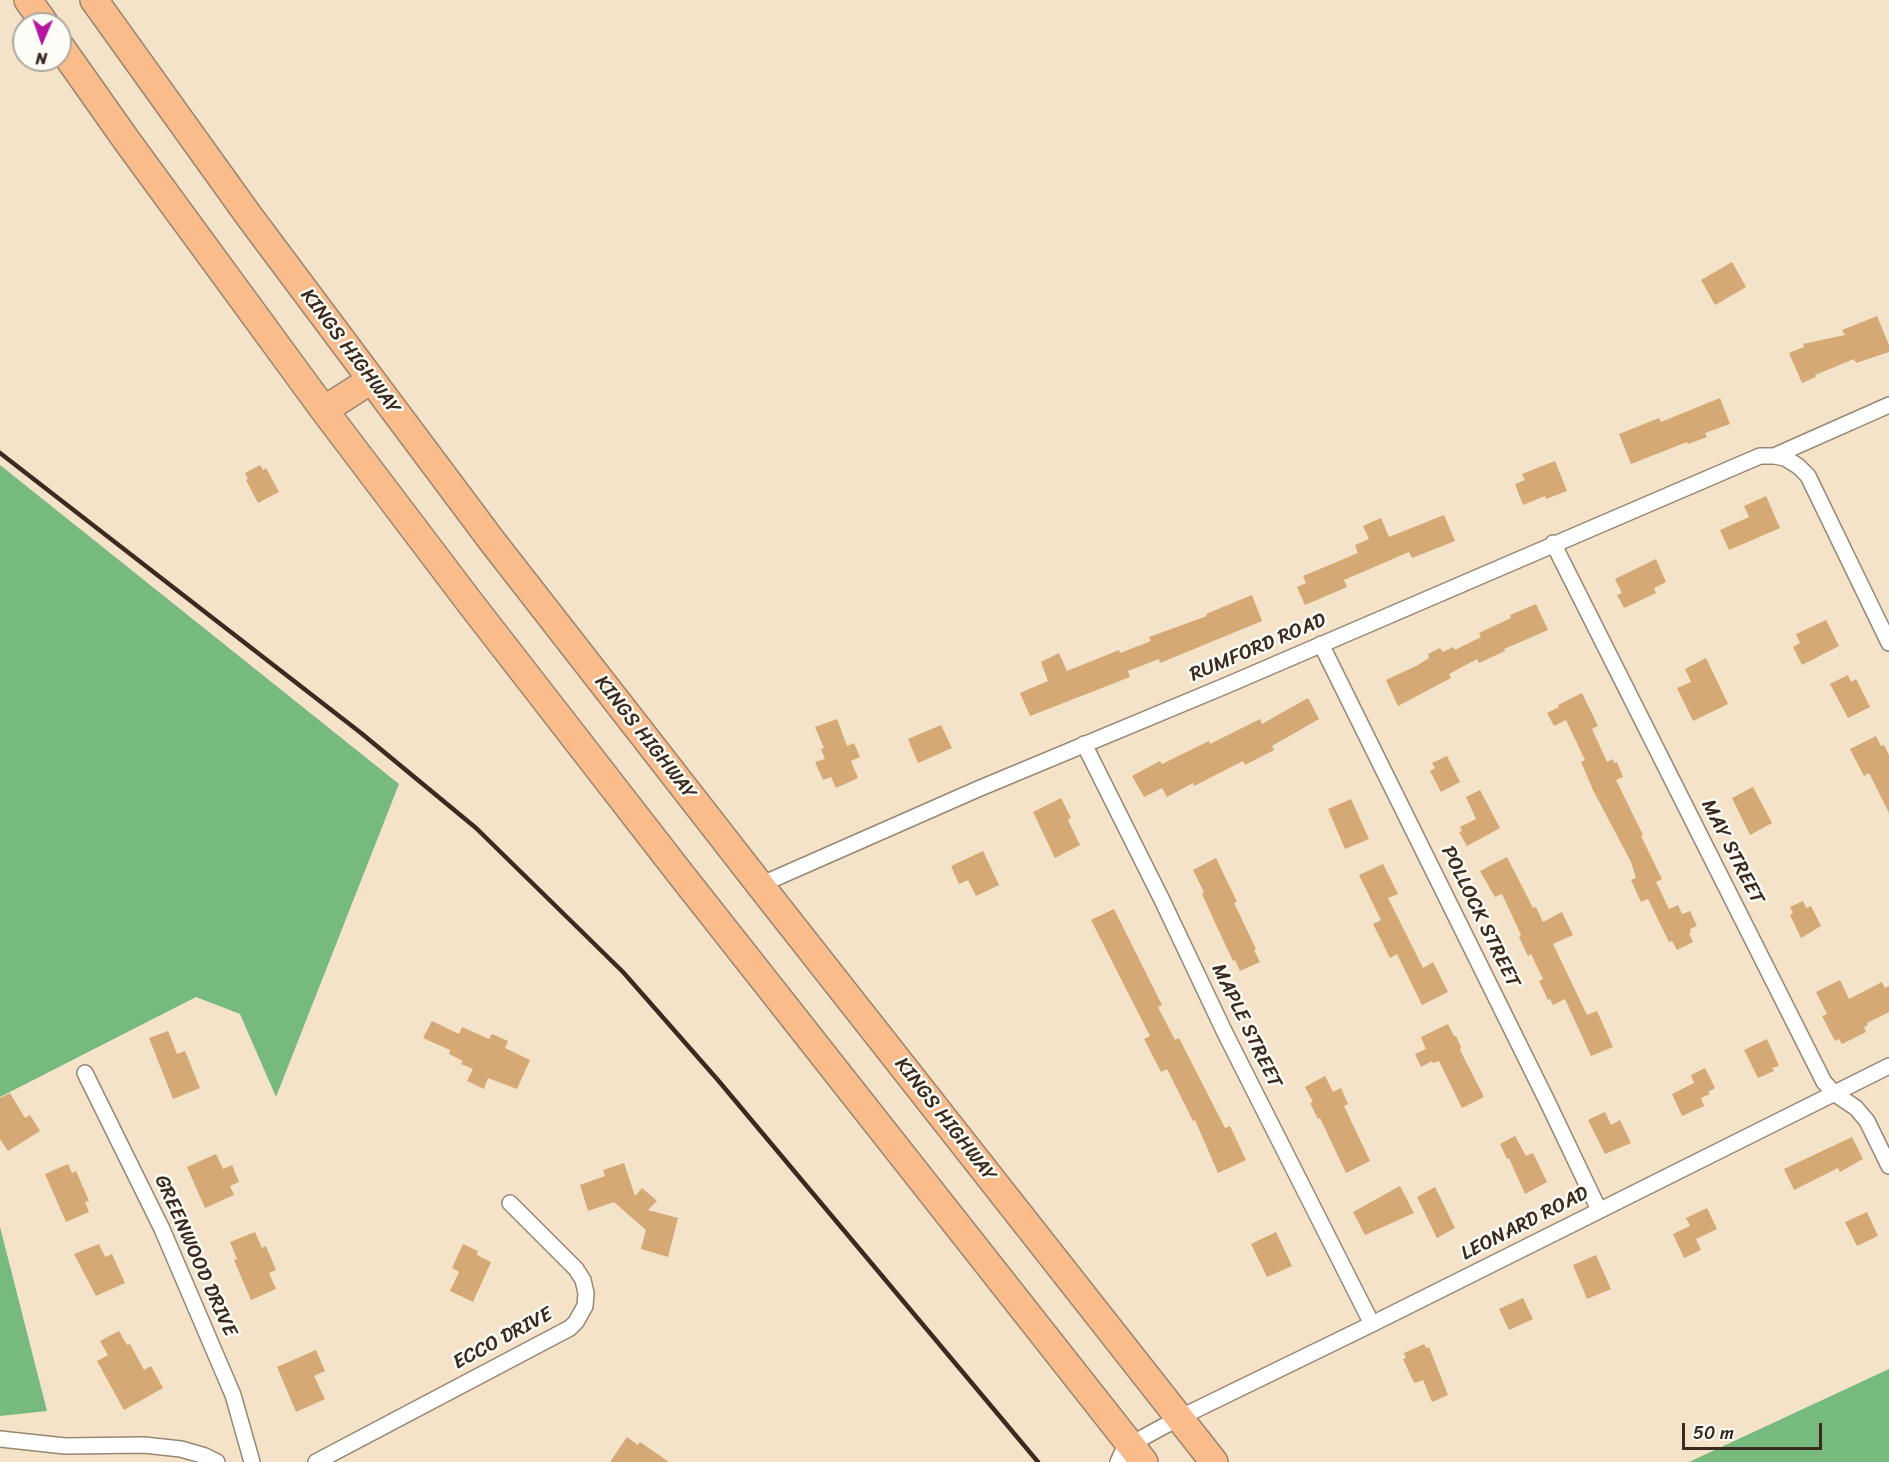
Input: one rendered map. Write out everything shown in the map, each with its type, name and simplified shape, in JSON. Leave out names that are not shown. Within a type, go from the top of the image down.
[{"type":"highway","name":"KINGS HIGHWAY","points":[[94,0],[249,216],[492,542],[1214,1462]]},
{"type":"highway","points":[[72,63],[324,410],[478,614],[1131,1456]]},
{"type":"highway","points":[[324,410],[370,380]]},
{"type":"street","name":"RUMFORD ROAD","points":[[760,885],[978,789],[1752,459],[1780,457],[1889,405]]},
{"type":"street","points":[[1780,457],[1798,466],[1808,476],[1889,643]]},
{"type":"street","name":"MAY STREET","points":[[1553,543],[1824,1082],[1868,1121],[1889,1166]]},
{"type":"street","name":"POLLOCK STREET","points":[[1321,644],[1599,1210]]},
{"type":"street","name":"MAPLE STREET","points":[[1084,744],[1225,1033],[1372,1324]]},
{"type":"street","name":"LEONARD ROAD","points":[[1131,1456],[1179,1418],[1889,1066]]},
{"type":"street","name":"GREENWOOD DRIVE","points":[[86,1073],[162,1228],[232,1395],[252,1462]]},
{"type":"street","name":"ECCO DRIVE","points":[[316,1462],[570,1328],[576,1322],[585,1306],[586,1293],[583,1280],[576,1269],[510,1203]]},
{"type":"street","points":[[0,1439],[65,1446],[144,1445],[181,1449],[217,1462]]},
{"type":"green space","points":[[0,465],[399,784],[276,1097],[240,1014],[196,997],[0,1097]]},
{"type":"green space","points":[[0,1227],[47,1411],[0,1416]]},
{"type":"green space","points":[[1889,1369],[1889,1462],[1689,1462]]},
{"type":"building","points":[[1732,262],[1746,287],[1715,305],[1701,280]]},
{"type":"building","points":[[1877,316],[1889,345],[1889,352],[1856,363],[1854,359],[1815,375],[1816,377],[1802,383],[1789,353],[1804,347],[1803,344],[1845,335],[1842,330]]},
{"type":"building","points":[[1720,398],[1730,424],[1705,433],[1707,437],[1688,444],[1687,442],[1631,464],[1619,434],[1659,418],[1661,422]]},
{"type":"building","points":[[1555,461],[1567,491],[1546,499],[1545,496],[1523,505],[1515,484],[1525,480],[1522,474]]},
{"type":"building","points":[[260,465],[263,470],[266,468],[279,492],[258,503],[246,480],[248,479],[245,473]]},
{"type":"building","points":[[1766,496],[1780,528],[1729,550],[1720,530],[1749,517],[1744,506]]},
{"type":"building","points":[[1444,515],[1455,541],[1412,558],[1409,552],[1344,580],[1347,587],[1305,605],[1297,587],[1306,583],[1303,576],[1358,553],[1355,545],[1369,539],[1363,526],[1381,518],[1389,537]]},
{"type":"building","points":[[1656,559],[1666,582],[1654,588],[1656,593],[1624,608],[1617,595],[1622,593],[1615,579]]},
{"type":"building","points":[[1252,595],[1262,621],[1160,663],[1159,659],[1128,671],[1130,677],[1030,716],[1020,693],[1048,681],[1041,662],[1059,653],[1067,671],[1119,650],[1120,653],[1151,641],[1149,637],[1207,616],[1206,614]]},
{"type":"building","points":[[1536,604],[1548,630],[1504,649],[1505,651],[1479,663],[1477,659],[1449,674],[1451,678],[1398,706],[1386,680],[1418,665],[1429,658],[1428,654],[1440,648],[1443,652],[1453,647],[1455,650],[1481,637],[1479,633],[1511,618],[1510,615]]},
{"type":"building","points":[[1826,620],[1839,646],[1802,665],[1793,647],[1800,643],[1796,634]]},
{"type":"building","points":[[1706,658],[1728,704],[1693,721],[1677,688],[1691,682],[1685,669]]},
{"type":"building","points":[[1848,675],[1851,682],[1856,679],[1870,707],[1848,718],[1830,684]]},
{"type":"building","points":[[1582,693],[1598,726],[1592,729],[1607,762],[1613,759],[1614,763],[1617,762],[1623,777],[1616,780],[1662,879],[1656,882],[1669,909],[1678,905],[1682,914],[1690,911],[1697,926],[1690,929],[1689,933],[1693,942],[1677,950],[1672,941],[1669,942],[1648,899],[1641,902],[1631,880],[1636,878],[1631,862],[1593,790],[1581,762],[1585,760],[1566,720],[1554,726],[1547,713]]},
{"type":"building","points":[[1308,698],[1319,719],[1272,746],[1274,750],[1245,765],[1243,761],[1167,797],[1162,788],[1144,797],[1132,776],[1160,761],[1162,764],[1209,741],[1210,744],[1260,719],[1262,724]]},
{"type":"building","points":[[837,719],[847,746],[854,743],[860,757],[851,761],[858,778],[836,788],[831,777],[823,780],[815,762],[825,759],[821,749],[824,748],[815,727]]},
{"type":"building","points":[[941,725],[952,748],[918,763],[908,739]]},
{"type":"building","points":[[1876,736],[1889,755],[1889,813],[1869,773],[1864,776],[1850,749]]},
{"type":"building","points":[[1447,756],[1460,782],[1441,792],[1430,771],[1435,768],[1432,763]]},
{"type":"building","points":[[1753,787],[1772,823],[1750,835],[1732,798]]},
{"type":"building","points":[[1480,790],[1500,828],[1467,846],[1459,832],[1462,831],[1460,827],[1476,819],[1466,797]]},
{"type":"building","points":[[1061,798],[1080,845],[1055,858],[1033,812]]},
{"type":"building","points":[[1351,799],[1369,839],[1345,849],[1328,809]]},
{"type":"building","points":[[983,851],[999,885],[976,896],[968,880],[959,884],[951,866]]},
{"type":"building","points":[[1507,857],[1533,908],[1536,907],[1543,922],[1562,912],[1573,935],[1553,944],[1587,1015],[1597,1011],[1613,1047],[1591,1056],[1565,999],[1553,1005],[1550,999],[1548,1000],[1539,981],[1543,979],[1531,954],[1528,956],[1502,894],[1495,897],[1480,871]]},
{"type":"building","points":[[1216,858],[1237,902],[1234,903],[1260,962],[1240,971],[1218,929],[1193,870]]},
{"type":"building","points":[[1383,864],[1398,894],[1388,898],[1423,968],[1433,962],[1448,992],[1422,1005],[1397,954],[1390,958],[1373,924],[1381,920],[1359,875]]},
{"type":"building","points":[[1803,901],[1806,908],[1811,906],[1821,926],[1801,938],[1790,915],[1793,913],[1790,907]]},
{"type":"building","points":[[1114,909],[1162,1005],[1158,1007],[1175,1040],[1179,1038],[1225,1128],[1230,1126],[1246,1160],[1218,1173],[1195,1120],[1193,1121],[1167,1069],[1161,1072],[1144,1039],[1150,1036],[1091,920]]},
{"type":"building","points":[[1840,980],[1849,999],[1882,982],[1885,988],[1889,986],[1889,1012],[1867,1023],[1868,1025],[1864,1027],[1866,1032],[1842,1044],[1839,1039],[1835,1041],[1822,1016],[1827,1014],[1816,992]]},
{"type":"building","points":[[432,1021],[459,1034],[462,1027],[489,1039],[492,1034],[508,1041],[505,1048],[530,1060],[517,1089],[488,1078],[484,1089],[467,1081],[473,1069],[461,1064],[463,1061],[449,1054],[450,1050],[423,1038]]},
{"type":"building","points":[[1448,1024],[1456,1036],[1460,1050],[1484,1097],[1462,1108],[1439,1061],[1433,1063],[1432,1061],[1421,1067],[1415,1054],[1426,1049],[1421,1037]]},
{"type":"building","points":[[168,1031],[177,1054],[185,1051],[200,1088],[173,1099],[149,1038]]},
{"type":"building","points":[[1767,1039],[1779,1066],[1772,1068],[1774,1071],[1758,1078],[1744,1050]]},
{"type":"building","points":[[1705,1068],[1715,1088],[1708,1092],[1710,1094],[1701,1098],[1704,1106],[1682,1116],[1672,1094],[1694,1083],[1691,1075]]},
{"type":"building","points":[[1325,1076],[1333,1092],[1341,1088],[1348,1104],[1344,1106],[1370,1161],[1346,1173],[1320,1118],[1318,1119],[1310,1103],[1313,1102],[1305,1087]]},
{"type":"building","points":[[10,1093],[25,1118],[30,1115],[40,1131],[8,1151],[0,1139],[0,1098]]},
{"type":"building","points":[[1605,1112],[1611,1125],[1620,1120],[1631,1143],[1605,1154],[1588,1120]]},
{"type":"building","points":[[1515,1136],[1526,1156],[1533,1153],[1547,1182],[1525,1194],[1500,1144]]},
{"type":"building","points":[[1852,1137],[1863,1159],[1840,1172],[1838,1168],[1794,1190],[1784,1169]]},
{"type":"building","points":[[216,1154],[223,1169],[232,1165],[239,1182],[230,1186],[234,1195],[205,1208],[187,1167]]},
{"type":"building","points":[[624,1163],[635,1196],[642,1188],[657,1201],[648,1210],[678,1218],[668,1257],[641,1249],[646,1230],[614,1202],[588,1211],[580,1185],[605,1176],[603,1170]]},
{"type":"building","points":[[68,1164],[72,1173],[76,1171],[89,1201],[85,1202],[89,1212],[66,1222],[45,1174]]},
{"type":"building","points":[[1400,1186],[1414,1213],[1365,1235],[1353,1212]]},
{"type":"building","points":[[1435,1187],[1455,1228],[1437,1238],[1417,1197]]},
{"type":"building","points":[[1707,1208],[1717,1229],[1696,1239],[1701,1250],[1684,1258],[1673,1234],[1690,1226],[1686,1218]]},
{"type":"building","points":[[1867,1212],[1878,1236],[1857,1246],[1845,1222]]},
{"type":"building","points":[[255,1232],[262,1248],[266,1246],[276,1270],[269,1273],[276,1289],[251,1300],[234,1260],[237,1259],[230,1242]]},
{"type":"building","points":[[1276,1232],[1292,1266],[1267,1277],[1251,1244]]},
{"type":"building","points":[[99,1244],[105,1257],[112,1254],[125,1283],[96,1296],[74,1254]]},
{"type":"building","points":[[463,1244],[478,1251],[477,1255],[491,1262],[473,1302],[450,1291],[459,1272],[452,1268]]},
{"type":"building","points":[[1596,1255],[1611,1289],[1587,1299],[1573,1265]]},
{"type":"building","points":[[1523,1298],[1533,1319],[1509,1330],[1499,1309]]},
{"type":"building","points":[[119,1331],[127,1345],[130,1344],[144,1370],[151,1366],[163,1388],[124,1410],[97,1361],[108,1355],[100,1341]]},
{"type":"building","points":[[1424,1344],[1426,1348],[1429,1347],[1448,1395],[1432,1402],[1423,1380],[1414,1383],[1403,1359],[1406,1358],[1404,1353]]},
{"type":"building","points":[[316,1350],[325,1371],[314,1376],[325,1399],[296,1412],[277,1367]]},
{"type":"building","points":[[627,1437],[638,1445],[640,1442],[669,1462],[610,1462]]},
{"type":"railway","points":[[0,453],[361,733],[476,828],[623,972],[717,1079],[1038,1462]]}]
